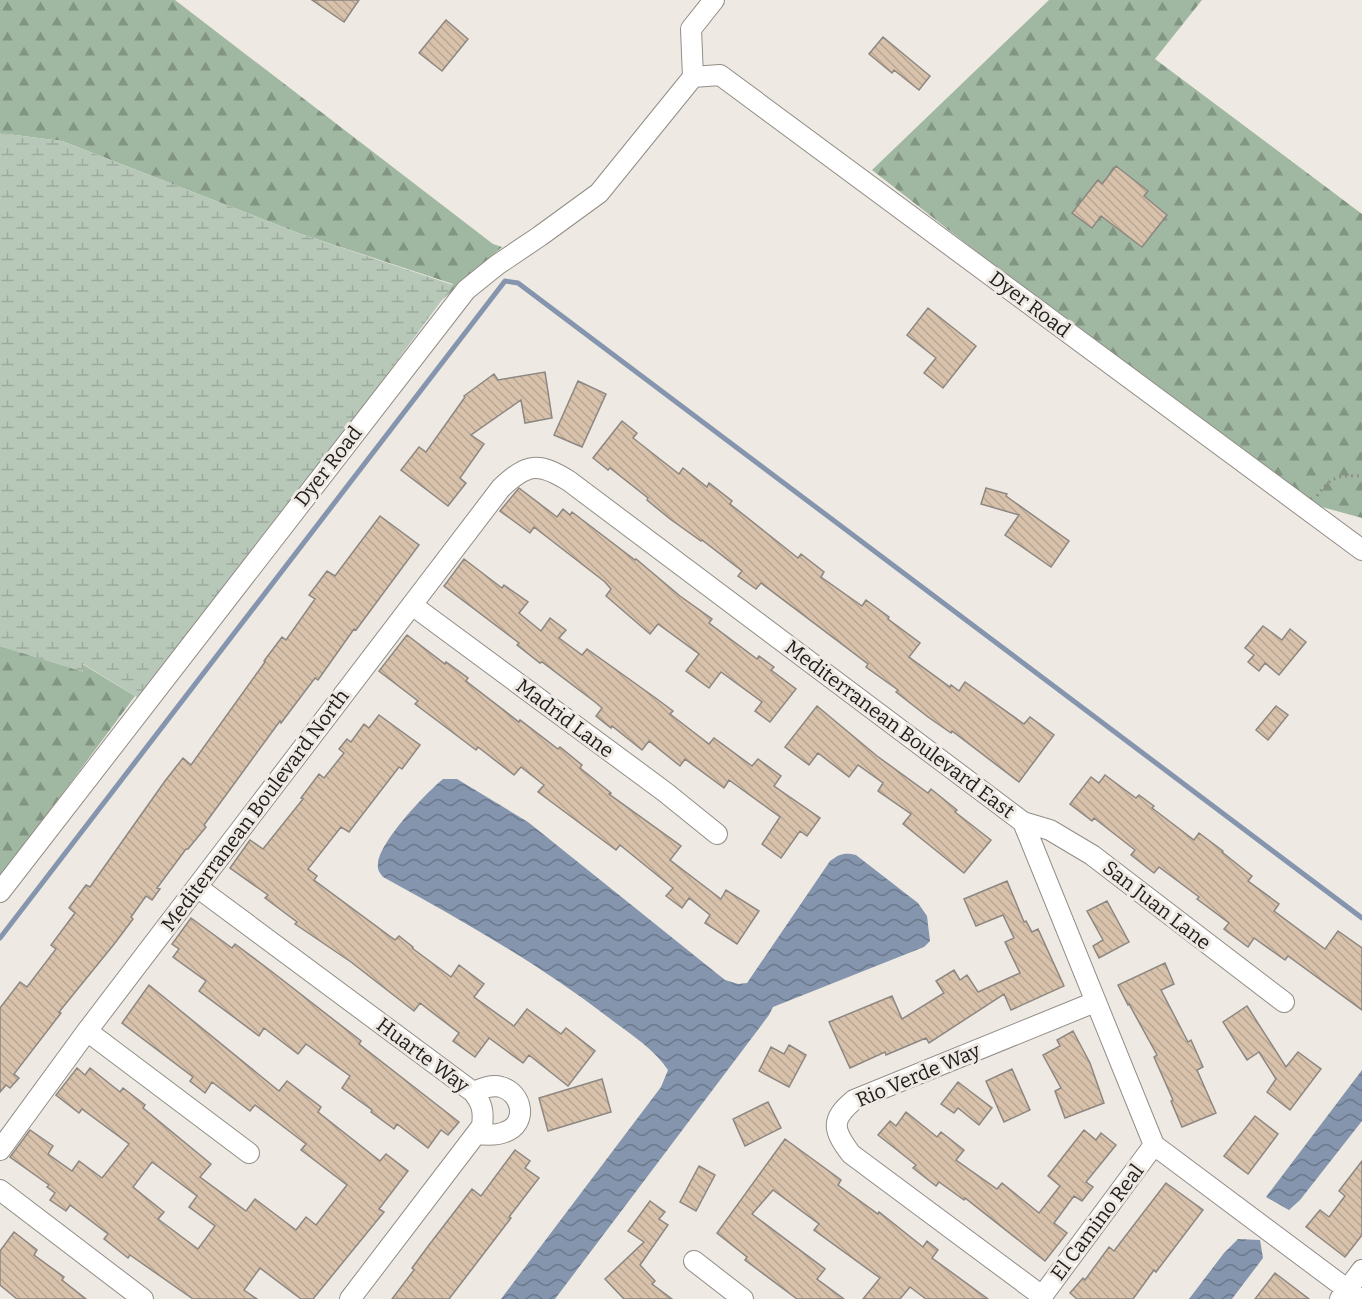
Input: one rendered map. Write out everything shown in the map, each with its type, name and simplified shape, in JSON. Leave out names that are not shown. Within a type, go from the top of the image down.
[{"type":"street","points":[[693,77],[692,29],[714,0]]},
{"type":"street","name":"Dyer Road","points":[[0,892],[466,290],[497,265],[599,193],[693,77],[720,75],[1362,550]]},
{"type":"street","name":"Mediterranean Boulevard East","points":[[515,475],[528,469],[540,468],[553,471],[570,482],[1023,822],[1154,1144]]},
{"type":"street","name":"Mediterranean Boulevard North","points":[[0,1150],[87,1031],[411,604],[501,488],[515,475]]},
{"type":"street","name":"Madrid Lane","points":[[411,604],[665,792],[717,834]]},
{"type":"street","name":"San Juan Lane","points":[[1023,822],[1050,830],[1092,855],[1284,1002]]},
{"type":"street","name":"Huarte Way","points":[[197,887],[473,1092],[481,1102],[482,1126],[350,1299]]},
{"type":"street","name":"Rio Verde Way","points":[[1041,1298],[851,1154],[839,1138],[832,1109],[1095,1002]]},
{"type":"street","points":[[87,1031],[249,1153]]},
{"type":"street","points":[[473,1092],[492,1086],[501,1087],[512,1092],[521,1108],[520,1118],[506,1132],[476,1134]]},
{"type":"street","points":[[1154,1144],[1349,1296],[1362,1270]]},
{"type":"street","name":"El Camino Real","points":[[1041,1298],[1154,1144]]},
{"type":"street","points":[[0,1190],[143,1299]]},
{"type":"street","points":[[694,1261],[743,1299]]},
{"type":"path","points":[[1308,510],[1335,477],[1362,476]]},
{"type":"green space","points":[[0,0],[175,0],[493,244],[502,247],[442,300],[453,284],[301,234],[62,141],[0,133]]},
{"type":"green space","points":[[1049,0],[1202,0],[1155,59],[1362,214],[1362,518],[1293,499],[872,170]]},
{"type":"green space","points":[[0,133],[62,141],[301,234],[453,285],[145,702],[83,664],[83,672],[0,646]]},
{"type":"green space","points":[[0,646],[82,671],[82,664],[135,696],[0,878]]},
{"type":"water","points":[[443,779],[457,779],[528,822],[725,980],[738,984],[747,983],[830,861],[839,855],[856,855],[918,903],[927,916],[930,941],[924,947],[773,1007],[555,1299],[501,1299],[661,1087],[668,1070],[643,1043],[530,962],[383,877],[378,870],[378,864],[386,843],[415,806]]},
{"type":"water","points":[[1362,1070],[1362,1121],[1300,1200],[1289,1210],[1266,1197]]},
{"type":"water","points":[[1238,1239],[1260,1240],[1263,1258],[1232,1299],[1189,1299],[1224,1253]]},
{"type":"building","points":[[312,0],[359,0],[344,22]]},
{"type":"building","points":[[446,20],[468,39],[442,71],[419,53]]},
{"type":"building","points":[[883,37],[930,76],[919,90],[894,70],[892,73],[869,54]]},
{"type":"building","points":[[1116,166],[1148,191],[1144,196],[1167,215],[1142,247],[1101,216],[1092,228],[1072,213],[1098,180],[1102,184]]},
{"type":"building","points":[[928,308],[976,346],[943,388],[924,373],[936,358],[907,335]]},
{"type":"building","points":[[545,372],[552,418],[525,423],[521,400],[471,435],[484,444],[460,478],[466,483],[448,506],[401,470],[419,447],[426,452],[464,396],[494,374],[498,380]]},
{"type":"building","points":[[578,381],[606,394],[582,447],[554,435]]},
{"type":"building","points":[[622,421],[637,433],[633,438],[679,474],[683,468],[707,487],[709,483],[732,501],[730,504],[798,558],[801,554],[824,572],[821,577],[862,606],[866,600],[889,617],[888,619],[920,643],[909,657],[950,687],[951,685],[959,691],[965,682],[1024,724],[1030,717],[1054,735],[1019,782],[952,731],[951,733],[928,717],[896,692],[898,690],[866,667],[868,664],[761,583],[756,589],[738,576],[742,571],[670,519],[610,468],[608,470],[593,458]]},
{"type":"building","points":[[519,488],[557,517],[563,509],[570,515],[572,512],[712,619],[709,623],[757,659],[759,656],[774,667],[771,670],[796,689],[770,722],[755,711],[762,702],[721,672],[709,688],[686,671],[699,654],[658,624],[650,634],[606,596],[611,589],[605,582],[534,527],[530,533],[500,511]]},
{"type":"building","points":[[986,488],[1007,494],[1006,496],[1069,541],[1051,567],[1005,535],[1019,515],[981,504]]},
{"type":"building","points":[[380,516],[419,545],[318,680],[315,678],[281,723],[280,721],[204,825],[206,827],[186,849],[157,888],[160,889],[152,900],[146,896],[131,917],[133,919],[59,1012],[61,1013],[14,1074],[19,1078],[10,1088],[6,1085],[0,1092],[0,1008],[20,982],[27,987],[56,949],[51,945],[75,913],[69,908],[86,885],[90,887],[183,758],[191,765],[264,661],[282,637],[286,640],[315,599],[309,595],[327,571],[335,576]]},
{"type":"building","points":[[464,559],[502,588],[504,585],[528,602],[519,613],[541,631],[550,618],[566,630],[559,638],[582,655],[587,649],[673,711],[670,714],[709,744],[714,738],[752,766],[758,759],[781,776],[774,786],[820,818],[807,836],[800,831],[781,858],[762,844],[780,817],[729,780],[724,788],[685,759],[680,766],[649,741],[642,750],[596,716],[602,708],[595,702],[542,662],[540,663],[517,645],[519,643],[444,586]]},
{"type":"building","points":[[1263,626],[1282,640],[1290,629],[1306,642],[1279,675],[1265,663],[1259,671],[1248,662],[1254,655],[1245,648]]},
{"type":"building","points":[[407,635],[445,664],[446,662],[468,678],[466,681],[519,722],[520,720],[558,749],[560,747],[582,765],[580,768],[611,793],[609,794],[681,846],[670,860],[721,899],[726,890],[759,911],[737,944],[705,923],[710,915],[689,898],[682,908],[666,896],[673,888],[620,845],[616,850],[538,792],[544,785],[521,767],[514,775],[478,747],[476,750],[415,704],[418,701],[379,671]]},
{"type":"building","points":[[817,706],[877,756],[928,793],[931,789],[957,810],[955,812],[991,840],[964,873],[903,824],[911,814],[878,791],[883,783],[858,765],[849,777],[818,753],[809,765],[785,747]]},
{"type":"building","points":[[1276,706],[1288,715],[1268,740],[1256,730]]},
{"type":"building","points":[[379,715],[420,745],[402,769],[399,767],[349,832],[341,827],[308,869],[317,876],[314,880],[395,940],[399,936],[451,977],[459,965],[484,984],[474,997],[514,1026],[527,1009],[561,1034],[566,1028],[595,1051],[568,1086],[529,1055],[523,1063],[489,1038],[475,1057],[453,1041],[459,1033],[420,1003],[414,1011],[351,962],[295,924],[297,922],[265,898],[268,895],[230,868],[250,840],[263,849],[303,799],[301,798],[319,774],[324,778],[344,753],[339,749],[347,739],[351,742],[364,724],[369,728]]},
{"type":"building","points":[[1105,775],[1136,798],[1139,795],[1154,806],[1152,808],[1194,840],[1199,833],[1223,851],[1252,876],[1248,881],[1279,904],[1274,911],[1325,949],[1338,931],[1362,948],[1362,1010],[1288,956],[1285,960],[1254,938],[1248,947],[1224,929],[1229,923],[1197,899],[1199,897],[1159,867],[1154,873],[1131,855],[1135,850],[1094,818],[1092,821],[1070,804],[1091,777],[1099,783]]},
{"type":"building","points":[[1007,881],[1024,922],[1026,921],[1032,932],[1038,929],[1064,986],[1011,1010],[1004,994],[929,1043],[926,1038],[886,1055],[885,1052],[850,1068],[829,1022],[892,996],[902,1019],[944,993],[936,981],[954,970],[960,980],[967,975],[978,992],[1020,973],[1005,942],[1014,938],[1003,915],[976,926],[964,899]]},
{"type":"building","points":[[1107,901],[1129,942],[1099,958],[1093,946],[1103,940],[1087,911]]},
{"type":"building","points":[[191,918],[232,948],[235,944],[271,971],[361,1041],[359,1044],[459,1122],[448,1135],[441,1130],[428,1148],[397,1124],[394,1129],[342,1088],[350,1076],[306,1044],[298,1054],[264,1028],[259,1036],[199,991],[206,981],[173,957],[179,949],[172,944]]},
{"type":"building","points":[[1165,963],[1174,984],[1161,990],[1188,1042],[1191,1040],[1203,1067],[1197,1070],[1216,1113],[1182,1127],[1154,1057],[1157,1055],[1118,985]]},
{"type":"building","points":[[149,985],[279,1091],[287,1081],[321,1107],[318,1112],[380,1161],[386,1154],[408,1171],[379,1209],[384,1212],[313,1299],[301,1299],[260,1268],[244,1290],[257,1299],[193,1299],[130,1255],[128,1258],[104,1239],[108,1234],[70,1205],[66,1211],[50,1200],[55,1193],[47,1187],[49,1185],[10,1157],[30,1130],[53,1146],[48,1154],[72,1171],[79,1161],[102,1178],[129,1144],[82,1109],[79,1113],[56,1095],[77,1068],[85,1075],[90,1068],[120,1092],[123,1088],[145,1105],[143,1108],[211,1164],[200,1177],[246,1211],[255,1199],[296,1230],[306,1217],[316,1225],[347,1185],[301,1150],[306,1144],[255,1105],[250,1111],[212,1082],[205,1093],[190,1081],[193,1077],[122,1023]],"holes":[[[152,1162],[197,1196],[189,1207],[215,1226],[198,1249],[158,1219],[164,1212],[133,1187]]]},
{"type":"building","points":[[1247,1006],[1286,1067],[1298,1052],[1321,1069],[1290,1110],[1267,1092],[1276,1079],[1259,1052],[1247,1060],[1223,1022]]},
{"type":"building","points":[[1073,1031],[1090,1063],[1104,1103],[1065,1118],[1055,1091],[1061,1088],[1043,1055],[1060,1046],[1057,1040]]},
{"type":"building","points":[[789,1045],[806,1055],[789,1087],[759,1071],[771,1047],[784,1054]]},
{"type":"building","points":[[1012,1069],[1030,1110],[1004,1122],[986,1081]]},
{"type":"building","points":[[602,1079],[611,1112],[548,1131],[539,1098]]},
{"type":"building","points":[[958,1082],[992,1108],[979,1125],[958,1108],[954,1113],[941,1104]]},
{"type":"building","points":[[768,1102],[781,1128],[745,1146],[733,1119]]},
{"type":"building","points":[[906,1112],[937,1137],[941,1132],[964,1150],[956,1160],[997,1189],[1002,1183],[1039,1213],[1060,1186],[1048,1176],[1084,1130],[1096,1140],[1101,1133],[1116,1145],[1086,1182],[1093,1187],[1082,1201],[1074,1196],[1054,1223],[1067,1233],[1045,1261],[965,1198],[964,1200],[939,1182],[936,1186],[913,1168],[916,1165],[878,1135],[890,1121],[896,1126]]},
{"type":"building","points":[[1255,1116],[1278,1134],[1248,1174],[1224,1156]]},
{"type":"building","points":[[785,1139],[841,1180],[838,1185],[878,1214],[879,1212],[923,1247],[927,1241],[938,1250],[932,1258],[988,1299],[926,1299],[910,1287],[900,1299],[863,1299],[880,1278],[814,1230],[819,1224],[773,1190],[752,1214],[825,1269],[817,1279],[844,1299],[797,1299],[745,1260],[747,1257],[717,1233]]},
{"type":"building","points":[[515,1150],[530,1161],[525,1168],[539,1178],[449,1299],[392,1299],[414,1270],[412,1268],[472,1189],[481,1196]]},
{"type":"building","points":[[1362,1161],[1362,1235],[1345,1257],[1306,1227],[1320,1210],[1329,1217],[1345,1196],[1339,1191]]},
{"type":"building","points":[[699,1166],[715,1175],[696,1211],[680,1202]]},
{"type":"building","points":[[1166,1183],[1203,1210],[1156,1272],[1154,1270],[1133,1299],[1077,1299],[1070,1293],[1083,1278],[1085,1280],[1109,1247],[1114,1251]]},
{"type":"building","points":[[650,1201],[665,1212],[659,1219],[668,1225],[640,1265],[655,1281],[652,1284],[672,1299],[624,1299],[605,1279],[644,1242],[628,1231]]},
{"type":"building","points":[[14,1232],[37,1250],[34,1255],[64,1277],[62,1280],[86,1299],[17,1299],[0,1285],[0,1251]]},
{"type":"building","points":[[1275,1273],[1309,1299],[1255,1299]]},
{"type":"waterway","points":[[0,938],[505,281],[518,283],[1362,918]]}]
